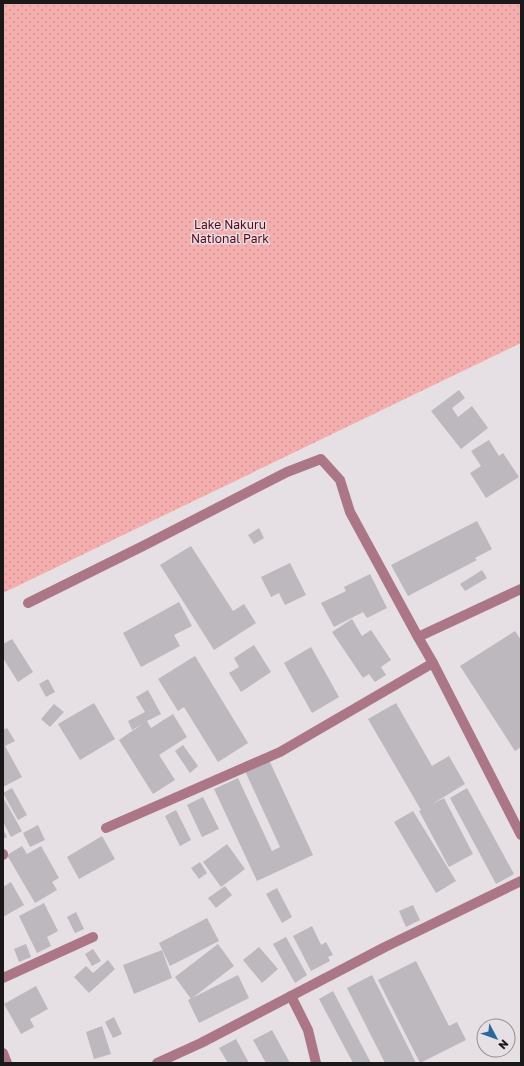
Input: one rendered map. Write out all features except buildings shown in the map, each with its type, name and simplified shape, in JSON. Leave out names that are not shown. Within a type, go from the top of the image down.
[{"type":"street","points":[[28,603],[287,472],[321,459],[340,480],[350,512],[418,637],[434,663],[521,835]]},
{"type":"street","points":[[418,637],[521,589]]},
{"type":"street","points":[[106,828],[280,752],[434,663]]},
{"type":"street","points":[[157,1063],[201,1043],[385,947],[521,881]]},
{"type":"street","points":[[3,978],[93,938]]},
{"type":"street","points":[[291,996],[308,1030],[316,1063]]},
{"type":"street","points":[[3,1054],[8,1063]]},
{"type":"green space","name":"Lake Nakuru National Park","points":[[3,3],[521,3],[521,343],[3,593]]}]
